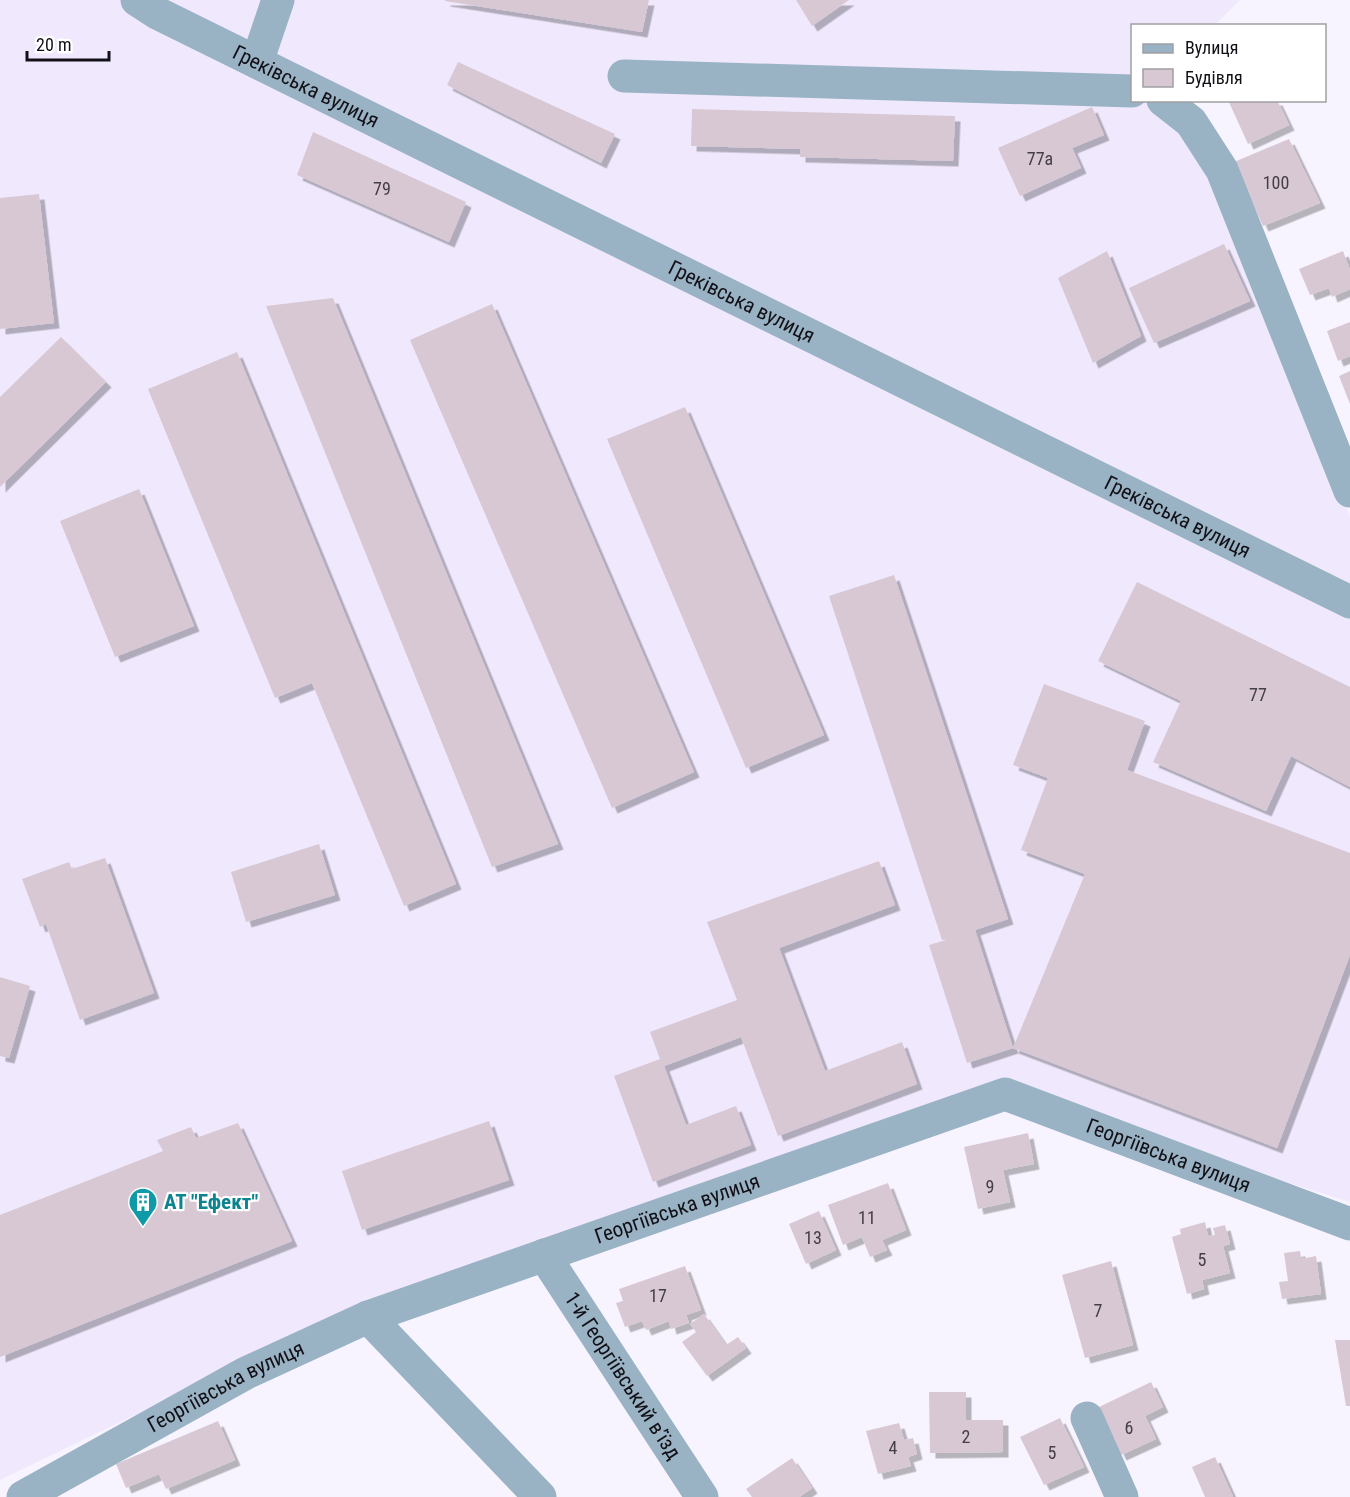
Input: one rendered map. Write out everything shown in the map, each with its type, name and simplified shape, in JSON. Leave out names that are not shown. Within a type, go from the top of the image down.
[{"type":"street","name":"Греківська вулиця","points":[[137,0],[157,13],[1350,602]]},
{"type":"street","points":[[257,62],[278,0]]},
{"type":"street","points":[[624,76],[1131,91]]},
{"type":"street","points":[[1166,102],[1191,122],[1222,170],[1350,491]]},
{"type":"street","name":"Георгіївська вулиця","points":[[26,1496],[246,1372],[368,1317],[1005,1094],[1350,1224]]},
{"type":"street","name":"1-й Георгіївський в’їзд","points":[[544,1255],[702,1497]]},
{"type":"street","points":[[368,1317],[540,1497]]},
{"type":"street","points":[[1087,1418],[1122,1497]]},
{"type":"shaded area","points":[[0,0],[1240,0],[1216,24],[1131,24],[1131,102],[1162,102],[1201,136],[1350,517],[1350,1202],[1005,1094],[363,1305],[0,1480]]},
{"type":"building","points":[[445,0],[649,0],[642,32]]},
{"type":"building","points":[[796,0],[849,0],[812,26]]},
{"type":"building","points":[[458,62],[615,134],[601,163],[447,85]]},
{"type":"building","points":[[1229,102],[1278,102],[1289,125],[1248,144]]},
{"type":"building","points":[[1092,107],[1104,135],[1072,148],[1081,168],[1020,196],[998,148]]},
{"type":"building","points":[[692,109],[955,116],[953,161],[800,157],[800,149],[691,146]]},
{"type":"building","points":[[313,132],[466,202],[449,242],[297,175]]},
{"type":"building","points":[[1289,139],[1320,203],[1263,226],[1234,162]]},
{"type":"building","points":[[39,194],[54,323],[0,329],[0,198]]},
{"type":"building","points":[[1224,244],[1250,301],[1154,343],[1129,288]]},
{"type":"building","points":[[1107,251],[1141,336],[1093,363],[1058,278]]},
{"type":"building","points":[[1343,251],[1350,270],[1350,289],[1332,297],[1329,288],[1310,295],[1299,269]]},
{"type":"building","points":[[333,298],[558,844],[492,867],[266,306]]},
{"type":"building","points":[[492,304],[694,772],[612,808],[410,340]]},
{"type":"building","points":[[1350,322],[1350,356],[1338,361],[1327,331]]},
{"type":"building","points":[[61,337],[106,382],[0,487],[0,397]]},
{"type":"building","points":[[237,352],[456,884],[404,906],[312,683],[275,698],[148,389]]},
{"type":"building","points":[[1350,371],[1350,404],[1339,376]]},
{"type":"building","points":[[685,407],[824,735],[746,768],[607,439]]},
{"type":"building","points":[[139,489],[194,626],[115,657],[60,521]]},
{"type":"building","points":[[894,575],[1008,919],[975,930],[1013,1048],[967,1063],[929,945],[949,939],[942,940],[829,596]]},
{"type":"building","points":[[1137,582],[1350,687],[1350,787],[1291,756],[1266,811],[1153,762],[1181,701],[1098,661]]},
{"type":"building","points":[[1044,684],[1145,721],[1127,770],[1350,853],[1350,955],[1277,1148],[1013,1048],[1085,874],[1021,850],[1048,778],[1013,765]]},
{"type":"building","points":[[319,844],[335,895],[246,922],[231,872]]},
{"type":"building","points":[[105,858],[154,993],[80,1020],[46,924],[40,927],[22,879],[69,862],[72,869]]},
{"type":"building","points":[[879,861],[895,905],[779,948],[825,1071],[902,1042],[917,1084],[778,1136],[741,1037],[664,1066],[686,1125],[736,1106],[751,1145],[653,1182],[614,1076],[660,1059],[650,1032],[737,1000],[707,922]]},
{"type":"building","points":[[0,977],[30,986],[9,1058],[0,1056]]},
{"type":"building","points":[[489,1121],[509,1180],[362,1230],[342,1171]]},
{"type":"building","name":"АТ \"Ефект\"","points":[[238,1123],[292,1241],[0,1357],[0,1215],[163,1151],[157,1140],[191,1127],[196,1138]]},
{"type":"building","points":[[1028,1133],[1034,1164],[1003,1170],[1010,1202],[978,1209],[964,1147]]},
{"type":"building","points":[[888,1183],[906,1230],[882,1240],[887,1250],[870,1257],[862,1237],[843,1245],[828,1205]]},
{"type":"building","points":[[819,1211],[836,1250],[806,1264],[789,1224]]},
{"type":"building","points":[[1205,1222],[1208,1236],[1215,1235],[1213,1228],[1225,1225],[1230,1244],[1223,1246],[1230,1273],[1202,1280],[1204,1289],[1187,1294],[1172,1237],[1181,1234],[1180,1229]]},
{"type":"building","points":[[1300,1251],[1301,1259],[1316,1256],[1321,1294],[1282,1299],[1279,1282],[1288,1281],[1284,1253]]},
{"type":"building","points":[[1111,1261],[1133,1345],[1085,1358],[1062,1275]]},
{"type":"building","points":[[685,1266],[701,1310],[686,1315],[689,1323],[671,1329],[669,1321],[646,1330],[642,1321],[625,1327],[616,1303],[623,1301],[619,1289]]},
{"type":"building","points":[[704,1314],[726,1345],[738,1337],[746,1348],[707,1376],[682,1342],[696,1332],[690,1324]]},
{"type":"building","points":[[1335,1340],[1350,1340],[1350,1406],[1346,1406]]},
{"type":"building","points":[[1151,1382],[1163,1407],[1145,1416],[1156,1439],[1121,1455],[1099,1407]]},
{"type":"building","points":[[929,1392],[966,1392],[966,1420],[1003,1420],[1003,1452],[930,1453]]},
{"type":"building","points":[[1060,1418],[1084,1467],[1044,1485],[1020,1437]]},
{"type":"building","points":[[218,1421],[235,1460],[166,1489],[159,1474],[126,1488],[116,1464]]},
{"type":"building","points":[[899,1423],[904,1440],[913,1438],[917,1454],[908,1457],[911,1466],[878,1474],[866,1431]]},
{"type":"building","points":[[1215,1457],[1233,1497],[1205,1497],[1192,1467]]},
{"type":"building","points":[[792,1458],[812,1488],[799,1497],[752,1497],[746,1489]]},
{"type":"place","name":"АТ \"Ефект\"","points":[[143,1228]]}]
